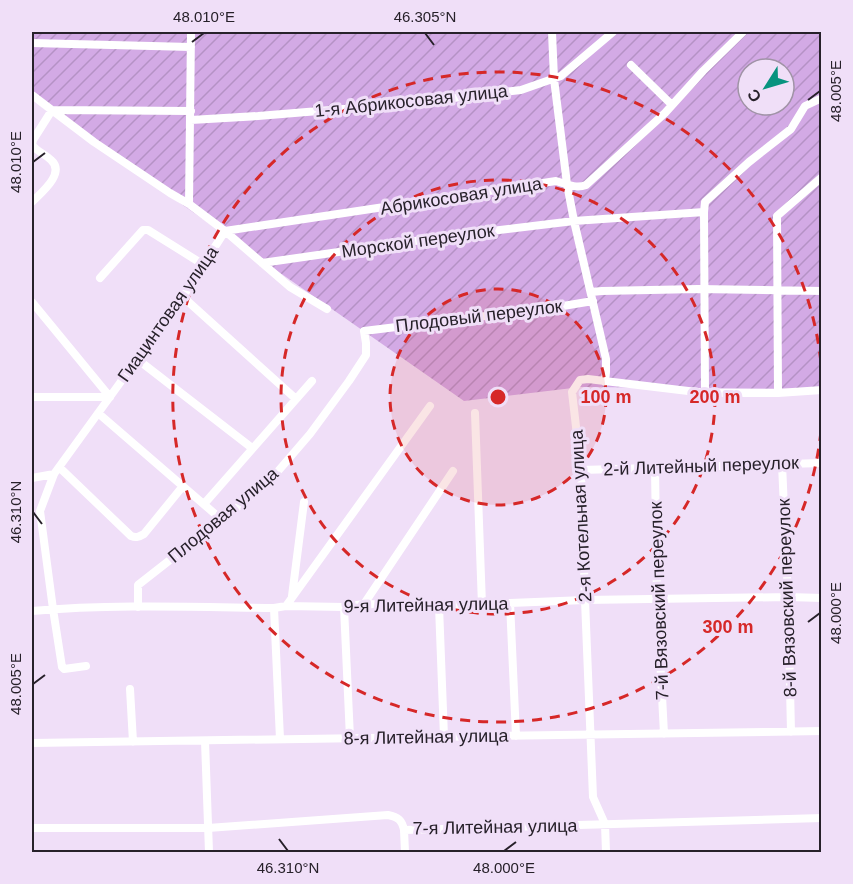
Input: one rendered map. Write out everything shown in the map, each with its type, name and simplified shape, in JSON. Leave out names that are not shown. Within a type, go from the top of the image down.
[{"type":"street","points":[[189,204],[191,32]]},
{"type":"street","points":[[552,32],[554,79],[567,184],[606,359],[604,382],[705,393],[778,393],[822,390]]},
{"type":"street","name":"1-я Абрикосовая улица","points":[[52,110],[191,116],[258,116],[404,104],[521,90],[561,76],[614,32]]},
{"type":"street","name":"Абрикосовая улица","points":[[225,231],[556,181],[580,187],[586,185],[665,113],[743,32]]},
{"type":"street","points":[[32,43],[191,47]]},
{"type":"street","points":[[631,65],[671,105]]},
{"type":"street","points":[[32,95],[94,142],[189,204],[225,231],[290,287],[327,309]]},
{"type":"street","points":[[705,393],[705,202],[749,162],[791,129],[805,106],[822,98]]},
{"type":"street","points":[[32,202],[50,183],[55,174],[54,162],[32,145],[52,110]]},
{"type":"street","points":[[778,393],[777,216],[822,177]]},
{"type":"street","name":"Морской переулок","points":[[262,262],[574,221],[704,212]]},
{"type":"street","points":[[100,278],[143,230],[148,230],[204,266]]},
{"type":"street","name":"Гиацинтовая улица","points":[[86,666],[64,669],[62,667],[40,511],[57,470],[183,297],[225,231]]},
{"type":"street","name":"Плодовый переулок","points":[[364,331],[551,308],[592,297],[602,291],[704,289],[822,291]]},
{"type":"street","points":[[183,297],[296,399]]},
{"type":"street","points":[[32,302],[110,397]]},
{"type":"street","name":"Плодовая улица","points":[[138,607],[138,585],[267,484],[317,425],[366,355],[364,331]]},
{"type":"street","points":[[137,359],[252,448]]},
{"type":"street","name":"2-я Котельная улица","points":[[604,382],[580,380],[572,392],[581,470],[593,797],[605,824],[606,852]]},
{"type":"street","points":[[204,504],[312,381]]},
{"type":"street","name":"Гиацинтовая улица","points":[[32,397],[110,397]]},
{"type":"street","points":[[286,606],[430,406]]},
{"type":"street","points":[[98,413],[222,520]]},
{"type":"street","points":[[475,413],[482,605]]},
{"type":"street","name":"2-й Литейный переулок","points":[[581,470],[822,463]]},
{"type":"street","name":"8-й Вязовский переулок","points":[[782,464],[791,732]]},
{"type":"street","name":"7-й Вязовский переулок","points":[[655,468],[657,600],[664,734]]},
{"type":"street","points":[[32,478],[57,470],[134,537],[144,534],[183,486]]},
{"type":"street","points":[[364,604],[453,471]]},
{"type":"street","points":[[292,598],[304,502]]},
{"type":"street","name":"9-я Литейная улица","points":[[32,611],[138,607],[274,608],[286,606],[345,607],[364,604],[439,606],[585,600],[822,598]]},
{"type":"street","points":[[510,603],[516,736]]},
{"type":"street","points":[[439,606],[444,737]]},
{"type":"street","points":[[345,607],[350,738]]},
{"type":"street","points":[[274,608],[280,739]]},
{"type":"street","points":[[130,689],[133,742]]},
{"type":"street","name":"8-я Литейная улица","points":[[32,743],[822,731]]},
{"type":"street","points":[[206,741],[209,852]]},
{"type":"street","name":"7-я Литейная улица","points":[[32,828],[208,828],[387,816],[397,817],[402,822],[404,830],[822,818]]},
{"type":"street","points":[[404,830],[405,852]]},
{"type":"shaded area","points":[[32,32],[818,32],[822,36],[821,389],[581,387],[464,401],[32,100]]}]
